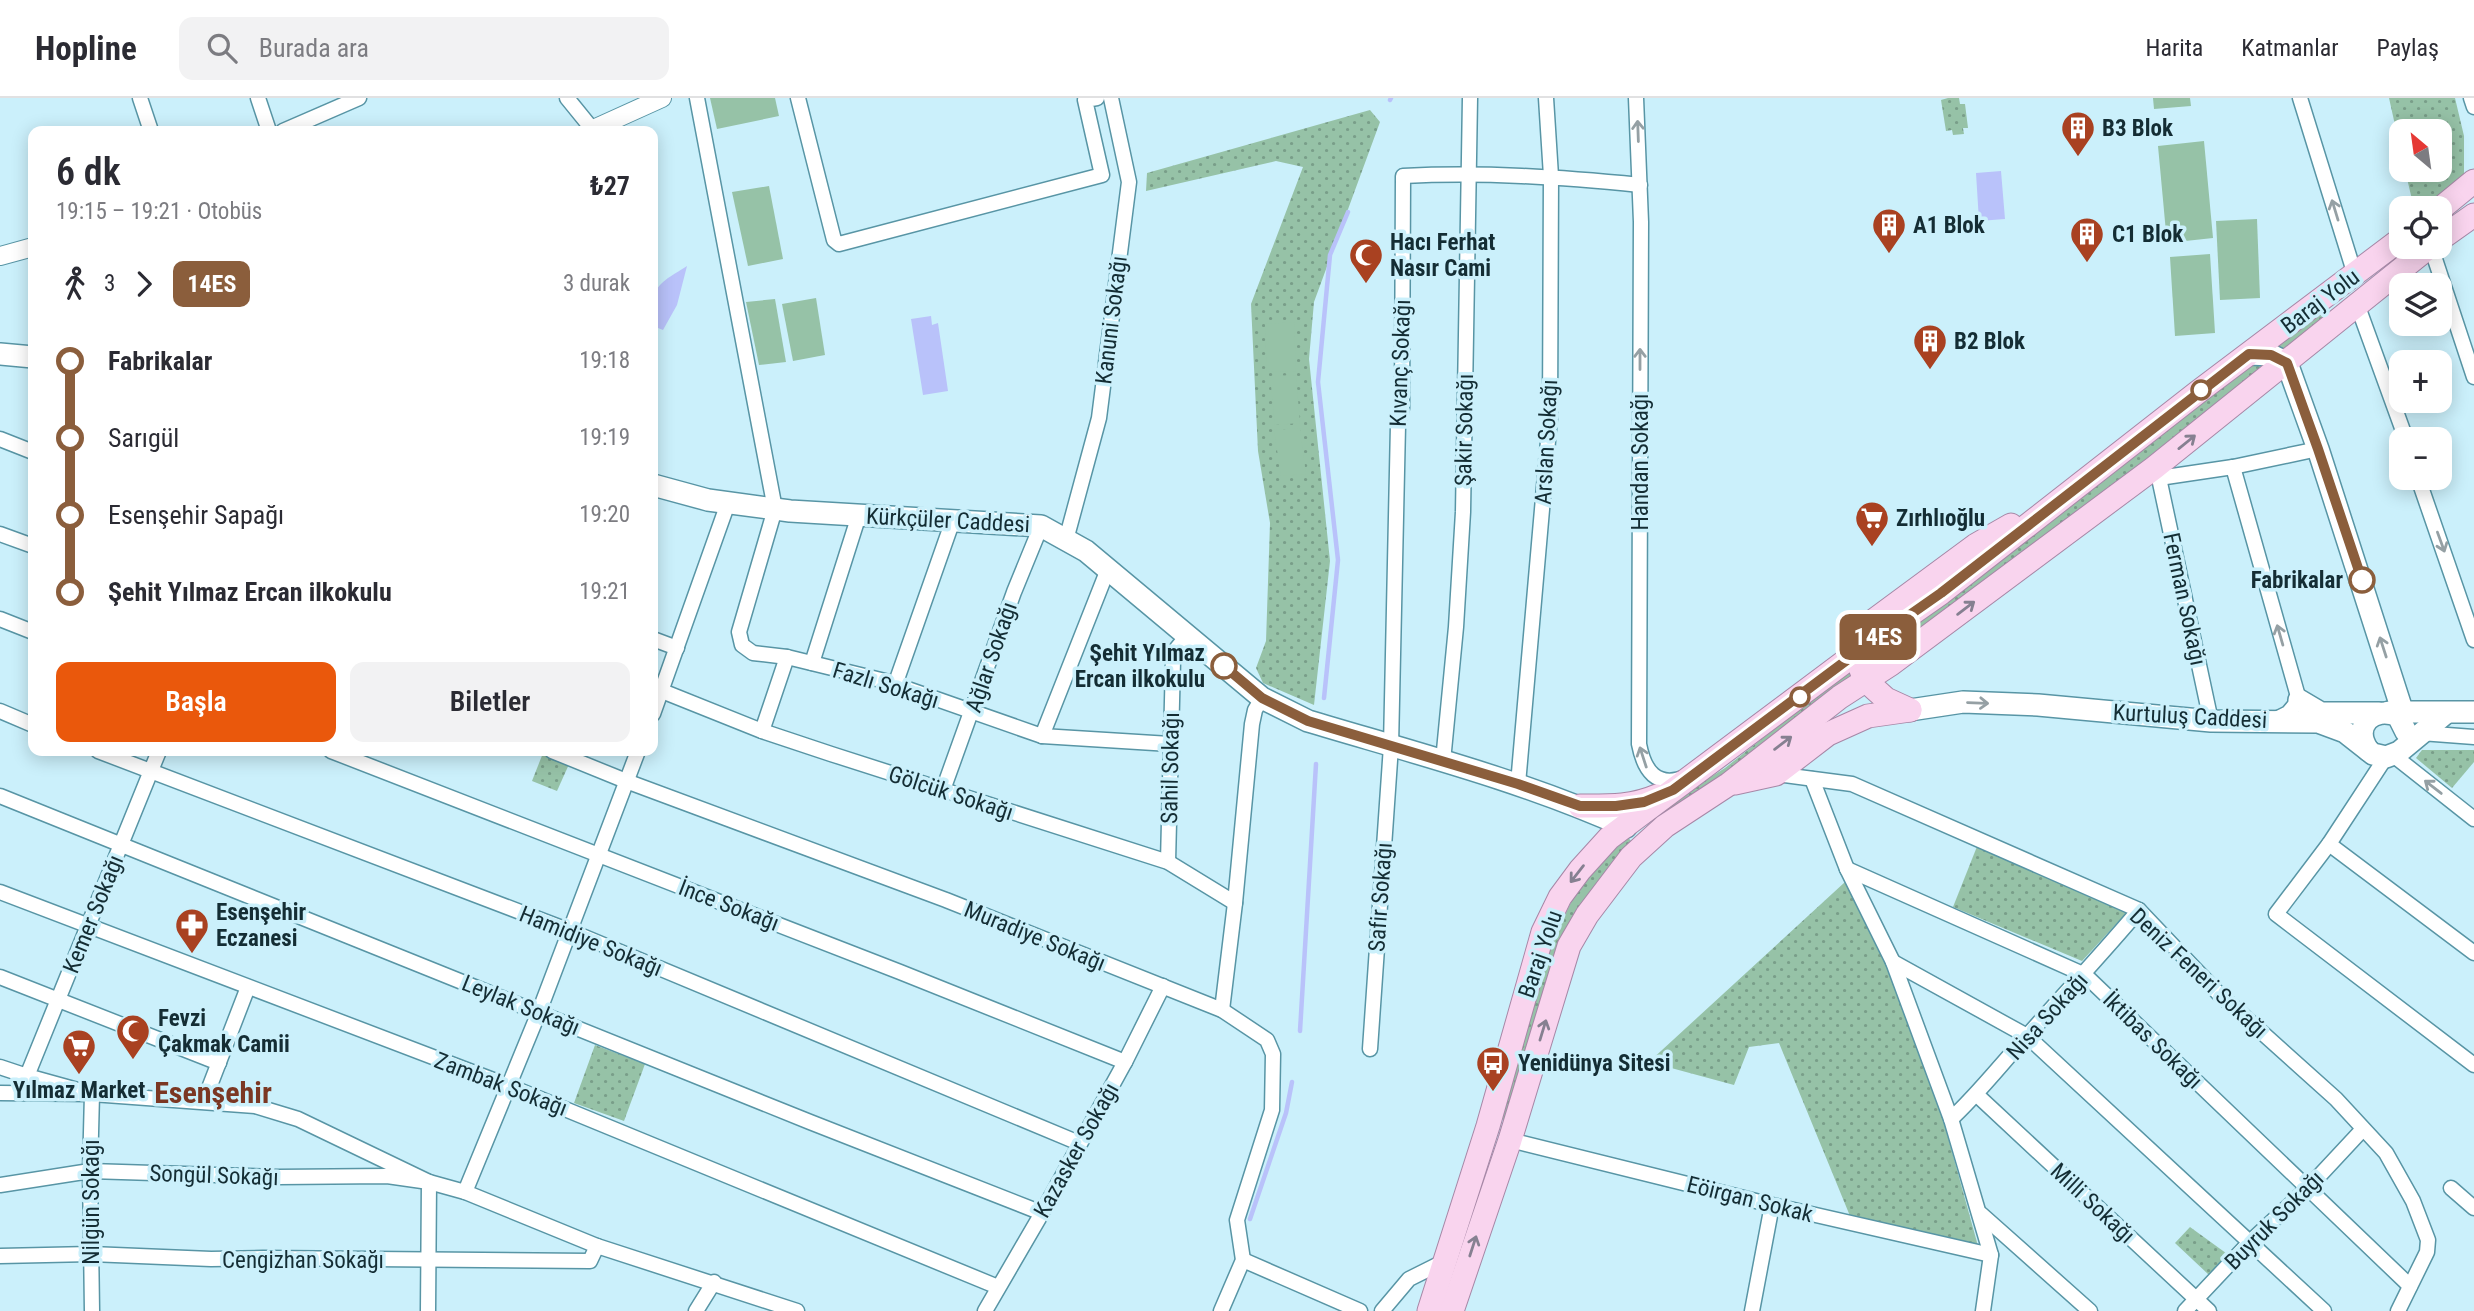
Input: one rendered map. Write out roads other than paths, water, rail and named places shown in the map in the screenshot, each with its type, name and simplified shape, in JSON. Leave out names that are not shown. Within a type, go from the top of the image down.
[{"type":"main road","points":[[2452,199],[2474,181]]},
{"type":"main road","points":[[2452,231],[2474,215]]},
{"type":"main road","name":"Baraj Yolu","points":[[1429,1311],[1486,1133],[1543,932],[1560,897],[1580,870],[1609,838],[1941,593],[2389,248]]},
{"type":"main road","name":"Baraj Yolu","points":[[1452,1311],[1510,1140],[1569,946],[1587,915],[1631,857],[1665,826],[1729,784],[1840,698],[2156,473],[2415,259]]},
{"type":"main road","points":[[0,354],[28,357]]},
{"type":"main road","points":[[2249,354],[2271,355],[2287,363],[2318,449],[2389,712]]},
{"type":"main road","name":"Kürkçüler Caddesi","points":[[658,488],[708,500],[775,509],[1041,526],[1086,551],[1262,698],[1308,721],[1518,784],[1580,806],[1626,827]]},
{"type":"main road","points":[[1859,651],[1860,667],[1866,680],[1886,699],[1910,710]]},
{"type":"main road","points":[[1729,784],[1776,774],[1840,724],[1844,712],[1840,698],[1829,686],[1817,684]]},
{"type":"main road","points":[[2299,701],[2321,713],[2474,712]]},
{"type":"main road","name":"Kurtuluş Caddesi","points":[[1910,710],[1963,702],[2038,705],[2211,720],[2318,722],[2394,748]]},
{"type":"main road","points":[[1828,734],[1868,716],[1910,710]]},
{"type":"main road","points":[[2389,712],[2398,716],[2407,734],[2394,748],[2362,738],[2367,720],[2389,712]]},
{"type":"main road","points":[[2394,748],[2445,713]]},
{"type":"main road","points":[[1580,806],[1616,806],[1644,802],[1673,790]]},
{"type":"main road","points":[[1626,827],[1665,826]]},
{"type":"main road","points":[[1486,1133],[1510,1140]]},
{"type":"street","points":[[140,98],[149,126]]},
{"type":"street","points":[[258,98],[267,126]]},
{"type":"street","points":[[295,126],[359,98]]},
{"type":"street","points":[[568,98],[588,126]]},
{"type":"street","points":[[600,126],[662,98]]},
{"type":"street","points":[[697,98],[775,509]]},
{"type":"street","points":[[798,98],[834,240],[839,244],[1102,175],[1089,99]]},
{"type":"street","name":"Kanuni Sokağı","points":[[1066,540],[1099,418],[1129,178],[1111,98]]},
{"type":"street","name":"Şakir Sokağı","points":[[1443,761],[1456,627],[1463,512],[1470,98]]},
{"type":"street","name":"Arslan Sokağı","points":[[1518,784],[1550,418],[1551,176],[1546,98]]},
{"type":"street","name":"Handan Sokağı","points":[[1636,98],[1640,185],[1639,744],[1643,763],[1651,774],[1664,780],[1678,780],[1697,772]]},
{"type":"street","points":[[2300,98],[2355,275]]},
{"type":"street","points":[[2472,98],[2474,107]]},
{"type":"street","name":"Kıvanç Sokağı","points":[[1391,746],[1398,425],[1402,408],[1403,176],[1468,173],[1551,176],[1640,185]]},
{"type":"street","points":[[0,256],[28,248]]},
{"type":"street","points":[[2434,259],[2474,377]]},
{"type":"street","points":[[2357,304],[2402,427]]},
{"type":"street","points":[[0,439],[28,450]]},
{"type":"street","points":[[2156,473],[2233,467],[2318,449]]},
{"type":"street","points":[[2233,467],[2299,701],[2288,713],[2273,721]]},
{"type":"street","name":"Ferman Sokağı","points":[[2156,473],[2211,720]]},
{"type":"street","points":[[2422,490],[2474,640]]},
{"type":"street","points":[[658,701],[728,503]]},
{"type":"street","name":"Fazlı Sokağı","points":[[775,509],[739,632],[739,639],[746,649],[753,653],[787,657],[895,685],[1042,736],[1170,744]]},
{"type":"street","points":[[812,663],[859,515]]},
{"type":"street","points":[[895,685],[953,520]]},
{"type":"street","name":"Ağlar Sokağı","points":[[943,790],[1014,592],[1041,526]]},
{"type":"street","points":[[0,534],[28,544]]},
{"type":"street","points":[[1042,736],[1108,569]]},
{"type":"street","points":[[0,619],[28,630]]},
{"type":"street","name":"Sahil Sokağı","points":[[1168,862],[1173,661],[1177,648],[1187,636]]},
{"type":"street","points":[[658,641],[677,648]]},
{"type":"street","points":[[762,731],[787,657]]},
{"type":"street","name":"Gölcük Sokağı","points":[[662,691],[762,731],[1168,862],[1235,903]]},
{"type":"street","points":[[1222,1010],[1252,724],[1255,710],[1262,698]]},
{"type":"street","points":[[0,711],[28,723]]},
{"type":"street","points":[[2474,737],[2394,748],[2329,844],[2277,914],[2474,1065]]},
{"type":"street","name":"Safir Sokağı","points":[[1370,1049],[1391,746]]},
{"type":"street","points":[[2394,748],[2474,819]]},
{"type":"street","name":"Hamidiye Sokağı","points":[[110,756],[570,931],[1079,1143]]},
{"type":"street","name":"Kemer Sokağı","points":[[27,1076],[157,756]]},
{"type":"street","name":"İnce Sokağı","points":[[344,756],[1125,1062]]},
{"type":"street","name":"Muradiye Sokağı","points":[[564,756],[933,895],[1163,986],[1222,1010],[1267,1041],[1273,1054],[1272,1110],[1237,1220],[1243,1260]]},
{"type":"street","points":[[465,1192],[570,931],[636,756]]},
{"type":"street","name":"Deniz Feneri Sokağı","points":[[1776,774],[1852,784],[2139,910],[2218,993],[2336,1099],[2386,1153],[2413,1201],[2428,1240],[2427,1252],[2398,1311]]},
{"type":"street","points":[[1812,779],[1847,869],[1893,962],[1951,1119],[1991,1255],[1983,1311]]},
{"type":"street","name":"Leylak Sokağı","points":[[0,796],[1042,1213]]},
{"type":"street","points":[[2329,844],[2474,953]]},
{"type":"street","name":"İktibas Sokağı","points":[[1847,869],[2085,975],[2410,1286]]},
{"type":"street","name":"Zambak Sokağı","points":[[0,891],[509,1086],[998,1287]]},
{"type":"street","name":"Nisa Sokağı","points":[[1951,1119],[1977,1095],[2027,1036],[2085,975],[2139,910]]},
{"type":"street","points":[[1893,962],[2027,1036],[2324,1311]]},
{"type":"street","points":[[0,977],[219,1063]]},
{"type":"street","name":"Kazasker Sokağı","points":[[985,1311],[1125,1062],[1163,986]]},
{"type":"street","points":[[204,1101],[248,987]]},
{"type":"street","points":[[0,1066],[92,1094]]},
{"type":"street","points":[[0,1093],[92,1094],[255,1106],[298,1119],[429,1182],[465,1192],[597,1246],[797,1311]]},
{"type":"street","name":"Nilgün Sokağı","points":[[92,1094],[92,1311]]},
{"type":"street","name":"Milli Sokağı","points":[[1977,1095],[2209,1311]]},
{"type":"street","name":"Buyruk Sokağı","points":[[2185,1311],[2363,1129]]},
{"type":"street","name":"Eöirgan Sokak","points":[[1510,1140],[1772,1205],[1991,1255]]},
{"type":"street","name":"Songül Sokağı","points":[[0,1185],[90,1171],[278,1177],[387,1176],[429,1182]]},
{"type":"street","points":[[428,1311],[429,1182]]},
{"type":"street","points":[[2451,1188],[2474,1208]]},
{"type":"street","points":[[1752,1311],[1772,1205]]},
{"type":"street","points":[[1980,1213],[2090,1311]]},
{"type":"street","name":"Cengizhan Sokağı","points":[[0,1256],[91,1254],[211,1259],[590,1261],[597,1246]]},
{"type":"street","points":[[1221,1311],[1243,1260],[1360,1311]]},
{"type":"street","points":[[1382,1311],[1409,1279],[1445,1261]]},
{"type":"street","points":[[696,1311],[714,1282]]},
{"type":"water","points":[[2001,171],[2005,219],[1979,221],[1976,173]]},
{"type":"water","points":[[687,266],[677,305],[663,330],[658,328],[658,288]]},
{"type":"water","points":[[931,316],[932,325],[938,323],[948,391],[923,395],[911,319]]},
{"type":"waterway","points":[[1324,698],[1338,560],[1318,382],[1330,255],[1348,212]]},
{"type":"waterway","points":[[1300,1031],[1316,764]]},
{"type":"waterway","points":[[1250,1219],[1286,1113],[1292,1082]]},
{"type":"place","name":"B3 Blok","points":[[2078,158]]},
{"type":"place","name":"A1 Blok","points":[[1889,255]]},
{"type":"place","name":"C1 Blok","points":[[2087,264]]},
{"type":"place","name":"Hacı Ferhat Nasır Cami","points":[[1366,285]]},
{"type":"place","name":"B2 Blok","points":[[1930,371]]},
{"type":"place","name":"Zırhlıoğlu","points":[[1872,548]]},
{"type":"place","name":"Fabrikalar","points":[[2362,580]]},
{"type":"place","name":"Şehit Yılmaz Ercan ilkokulu","points":[[1224,666]]},
{"type":"place","name":"Esenşehir Eczanesi","points":[[192,955]]},
{"type":"place","name":"Fevzi Çakmak Camii","points":[[133,1061]]},
{"type":"place","name":"Yılmaz Market","points":[[79,1076]]},
{"type":"place","name":"Yenidünya Sitesi","points":[[1493,1093]]},
{"type":"district","name":"Esenşehir","points":[[213,1093]]}]
